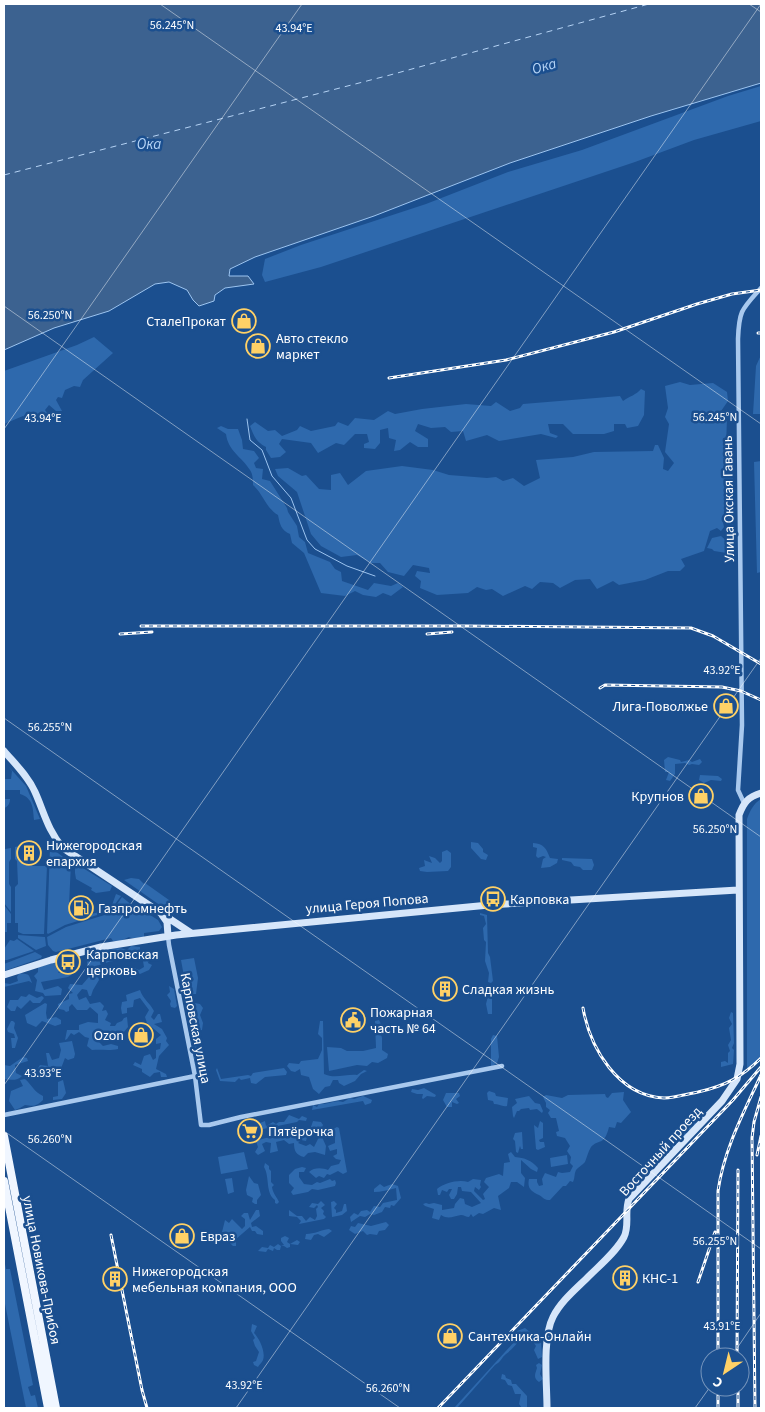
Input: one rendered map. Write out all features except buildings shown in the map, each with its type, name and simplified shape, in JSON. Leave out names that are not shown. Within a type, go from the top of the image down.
[{"type":"main road","name":"улица Новикова-Прибоя","points":[[4,1136],[56,1408]]},
{"type":"main road","name":"улица Новикова-Прибоя","points":[[4,1181],[48,1408]]},
{"type":"street","name":"Улица Окская Гавань","points":[[744,803],[738,790],[742,725],[738,400],[739,316],[747,303],[761,288]]},
{"type":"street","points":[[4,751],[28,779],[51,831],[63,848],[192,934]]},
{"type":"street","points":[[744,803],[750,796],[761,793]]},
{"type":"street","name":"Восточный проезд","points":[[547,1408],[547,1337],[553,1316],[624,1238],[627,1227],[626,1212],[629,1200],[722,1101],[737,1079],[740,1064],[739,815],[744,803]]},
{"type":"street","name":"улица Героя Попова","points":[[4,975],[101,947],[168,936],[489,905],[738,890]]},
{"type":"street","points":[[162,914],[167,922],[168,936]]},
{"type":"street","name":"Карповская улица","points":[[168,936],[195,1076],[201,1125],[209,1125],[298,1105],[502,1066]]},
{"type":"street","points":[[4,1115],[195,1076]]},
{"type":"shaded area","points":[[761,86],[761,121],[694,140],[635,162],[321,267],[265,282],[262,275],[265,259],[301,245],[426,204],[508,172],[582,150],[728,96]]},
{"type":"shaded area","points":[[94,337],[113,353],[83,380],[80,387],[74,386],[65,390],[62,398],[58,397],[56,400],[62,411],[56,411],[49,405],[45,410],[50,417],[42,424],[38,421],[30,423],[23,416],[4,424],[4,371]]},
{"type":"shaded area","points":[[761,355],[761,414],[753,414],[756,366]]},
{"type":"shaded area","points":[[680,382],[690,385],[713,383],[727,392],[728,401],[719,414],[727,418],[726,447],[732,452],[733,480],[724,482],[726,487],[733,490],[733,528],[728,525],[728,518],[722,517],[724,527],[721,531],[717,528],[710,531],[704,551],[681,559],[685,566],[680,571],[668,571],[645,580],[619,585],[613,581],[597,589],[590,579],[575,580],[560,588],[553,583],[540,582],[532,589],[525,586],[503,596],[492,589],[486,590],[477,587],[468,593],[437,595],[420,588],[421,581],[415,576],[417,571],[430,573],[429,568],[413,565],[404,576],[388,572],[380,563],[371,563],[357,555],[341,557],[321,546],[311,534],[297,492],[278,476],[275,469],[288,468],[302,476],[306,475],[319,489],[331,490],[331,475],[340,473],[348,485],[366,471],[402,466],[433,470],[449,475],[496,477],[503,481],[513,478],[524,486],[540,478],[536,460],[573,457],[594,452],[653,451],[655,445],[658,445],[664,458],[663,469],[668,471],[674,463],[665,452],[669,424],[665,417],[668,408],[665,386]]},
{"type":"shaded area","points":[[641,389],[645,391],[644,415],[638,426],[627,428],[625,424],[614,424],[614,431],[604,434],[573,434],[563,424],[548,424],[550,433],[558,436],[556,438],[541,434],[499,441],[487,435],[466,441],[463,431],[451,432],[445,427],[431,428],[418,424],[415,431],[428,439],[428,447],[418,447],[410,442],[400,450],[394,451],[396,440],[389,438],[388,428],[380,430],[380,443],[375,449],[364,448],[364,444],[369,442],[367,434],[355,434],[344,445],[336,443],[318,453],[311,443],[282,439],[279,444],[286,452],[280,457],[271,458],[266,447],[256,438],[250,426],[255,422],[268,431],[275,430],[282,436],[297,430],[300,426],[311,431],[335,426],[338,422],[348,426],[355,418],[374,420],[388,411],[395,414],[466,404],[491,406],[496,402],[510,411],[520,408],[523,404],[620,396],[623,401]]},
{"type":"shaded area","points":[[221,426],[228,429],[238,429],[243,449],[254,451],[259,458],[254,463],[256,468],[263,469],[262,479],[270,481],[287,508],[297,526],[299,537],[305,542],[308,553],[330,562],[335,569],[341,572],[342,581],[368,590],[374,583],[391,586],[398,583],[403,587],[391,596],[383,593],[376,597],[363,595],[355,591],[345,596],[321,593],[304,553],[292,543],[290,534],[281,527],[278,515],[270,508],[253,485],[253,478],[247,465],[229,445],[226,434],[217,428]]},
{"type":"shaded area","points":[[761,461],[761,572],[757,573],[754,462]]},
{"type":"shaded area","points":[[721,536],[734,548],[735,558],[732,559],[727,553],[707,548],[712,538]]},
{"type":"shaded area","points":[[668,757],[680,760],[681,762],[689,760],[692,762],[700,759],[702,762],[699,765],[675,764],[675,774],[670,781],[666,780],[669,772],[665,772],[664,760]]},
{"type":"shaded area","points":[[8,766],[26,786],[40,819],[34,820],[30,801],[20,794],[20,790],[4,790],[4,779],[11,779],[12,771]]},
{"type":"shaded area","points":[[700,775],[718,776],[722,779],[721,781],[711,780],[704,783],[699,780]]},
{"type":"shaded area","points":[[4,799],[10,799],[10,802],[4,808]]},
{"type":"shaded area","points":[[761,799],[761,1057],[747,1069],[747,819],[754,805]]},
{"type":"shaded area","points":[[471,842],[478,843],[483,852],[488,855],[486,860],[481,859],[471,848]]},
{"type":"shaded area","points":[[533,843],[544,847],[550,858],[558,859],[557,863],[550,867],[541,868],[543,859],[546,857],[538,858],[536,856],[537,848],[533,847]]},
{"type":"shaded area","points":[[24,845],[29,866],[47,866],[44,934],[23,934],[18,932],[18,923],[15,923],[15,887],[18,884],[15,847]]},
{"type":"shaded area","points":[[50,847],[71,863],[69,905],[71,910],[80,917],[99,912],[102,908],[112,905],[116,894],[121,896],[110,911],[65,925],[47,933]]},
{"type":"shaded area","points":[[11,848],[9,884],[11,887],[11,912],[4,903],[5,849]]},
{"type":"shaded area","points":[[447,850],[451,853],[451,867],[448,871],[420,871],[419,868],[425,866],[424,860],[432,863],[429,856],[435,858],[440,863],[442,861],[442,852]]},
{"type":"shaded area","points":[[562,858],[592,859],[594,865],[592,870],[583,870],[580,867],[574,866],[571,862],[562,860]]},
{"type":"shaded area","points":[[78,865],[112,886],[110,891],[96,893],[91,890],[92,888],[76,879],[75,867]]},
{"type":"shaded area","points":[[131,878],[139,879],[169,900],[175,908],[174,915],[124,880]]},
{"type":"shaded area","points":[[122,897],[138,910],[139,908],[158,920],[162,927],[159,931],[144,933],[144,937],[129,937],[120,941],[113,941],[111,938],[56,952],[48,945],[47,937],[66,927],[111,913]]},
{"type":"shaded area","points":[[4,905],[11,914],[11,923],[7,923],[7,932],[4,932]]},
{"type":"shaded area","points":[[480,913],[487,915],[488,953],[493,981],[491,983],[488,982],[489,973],[485,961],[486,942],[484,940],[483,928],[486,924],[484,916],[480,915]]},
{"type":"shaded area","points":[[18,935],[45,937],[46,946],[36,950],[18,938]]},
{"type":"shaded area","points":[[17,939],[34,951],[4,960],[4,949],[10,940],[14,941]]},
{"type":"shaded area","points":[[131,946],[140,947],[140,951],[133,952],[131,958],[97,966],[96,971],[99,980],[91,996],[89,996],[87,990],[82,989],[77,995],[79,1000],[86,997],[90,1004],[100,1002],[104,1006],[102,1011],[106,1010],[108,1014],[105,1020],[111,1023],[110,1026],[115,1026],[127,1017],[128,1027],[121,1039],[114,1041],[111,1031],[93,1036],[103,1046],[111,1044],[118,1046],[118,1049],[92,1050],[87,1046],[89,1038],[79,1032],[74,1035],[71,1033],[65,1040],[67,1030],[79,1030],[79,1025],[88,1022],[98,1023],[98,1014],[90,1007],[87,1010],[77,1010],[72,1004],[69,1007],[69,1011],[66,1012],[59,1009],[58,1004],[69,999],[69,994],[73,993],[68,988],[70,984],[82,985],[88,978],[87,959],[107,950],[122,948],[127,950]]},
{"type":"shaded area","points":[[35,952],[42,956],[41,958],[4,971],[4,964]]},
{"type":"shaded area","points":[[144,953],[149,960],[148,963],[152,965],[149,970],[140,974],[137,972],[134,977],[130,978],[130,971],[134,968],[139,970],[144,967],[142,955]]},
{"type":"shaded area","points":[[194,958],[198,978],[196,994],[193,994],[185,982],[181,960]]},
{"type":"shaded area","points":[[57,962],[63,965],[58,973],[66,971],[65,963],[68,962],[78,970],[68,977],[41,982],[44,990],[58,986],[62,989],[61,995],[45,996],[43,993],[35,991],[37,980],[34,976],[38,972],[38,967]]},
{"type":"shaded area","points":[[19,973],[28,975],[32,983],[29,981],[4,987],[4,983],[10,984],[18,981]]},
{"type":"shaded area","points":[[169,986],[174,989],[177,1006],[175,1008],[171,1007],[171,1001],[167,995],[170,992]]},
{"type":"shaded area","points":[[140,990],[154,1011],[151,1017],[154,1020],[160,1014],[162,1022],[154,1024],[162,1029],[169,1045],[159,1056],[156,1069],[166,1074],[167,1077],[161,1077],[160,1072],[154,1073],[150,1077],[142,1072],[142,1069],[133,1065],[135,1062],[141,1065],[144,1056],[150,1054],[153,1060],[156,1058],[156,1050],[160,1049],[161,1043],[156,1044],[156,1039],[161,1035],[147,1023],[145,1017],[149,1010],[140,998],[134,1000],[133,1007],[127,1008],[127,1013],[122,1014],[122,1002],[127,1001],[126,995]]},
{"type":"shaded area","points":[[489,992],[492,996],[492,1014],[488,1014],[486,1004]]},
{"type":"shaded area","points":[[29,994],[37,998],[42,996],[44,998],[40,1003],[33,1003],[30,1000],[21,1009],[17,1006],[15,1011],[11,1011],[7,1007],[10,1000],[18,1000],[21,996],[26,997]]},
{"type":"shaded area","points":[[45,1003],[47,1004],[47,1019],[56,1017],[61,1020],[61,1024],[55,1026],[42,1021],[36,1027],[27,1023],[25,1015]]},
{"type":"shaded area","points":[[194,1003],[200,1004],[203,1008],[200,1015],[203,1023],[202,1030],[196,1031],[193,1025]]},
{"type":"shaded area","points":[[731,1012],[733,1013],[733,1064],[721,1067],[721,1062],[725,1061],[728,1063],[728,1053],[730,1051],[728,1045],[731,1040],[729,1028],[732,1024],[729,1018]]},
{"type":"shaded area","points":[[379,1020],[381,1024],[378,1024],[382,1038],[382,1050],[388,1054],[387,1058],[378,1063],[372,1062],[367,1066],[357,1065],[329,1071],[327,1047],[341,1048],[347,1051],[363,1051],[376,1048],[375,1021]]},
{"type":"shaded area","points":[[11,1021],[15,1023],[14,1028],[18,1038],[15,1048],[12,1048],[11,1038],[15,1038],[14,1034],[8,1032],[7,1029]]},
{"type":"shaded area","points":[[320,1021],[323,1021],[324,1074],[336,1076],[357,1075],[364,1070],[367,1071],[361,1074],[355,1081],[344,1086],[338,1080],[333,1080],[330,1086],[325,1087],[319,1094],[313,1089],[309,1077],[301,1075],[300,1069],[295,1072],[291,1071],[287,1066],[289,1063],[299,1064],[301,1061],[318,1059],[322,1050],[322,1038],[318,1034]]},
{"type":"shaded area","points":[[493,1035],[497,1036],[499,1057],[497,1063],[491,1067],[491,1039]]},
{"type":"shaded area","points":[[194,1036],[203,1076],[200,1077],[197,1075],[191,1041],[191,1038]]},
{"type":"shaded area","points":[[72,1041],[74,1058],[68,1060],[65,1058],[60,1071],[52,1072],[48,1070],[44,1074],[38,1073],[37,1070],[40,1065],[48,1066],[46,1053],[49,1053],[52,1060],[59,1058],[61,1050],[59,1043]]},
{"type":"shaded area","points":[[23,1057],[27,1058],[28,1061],[15,1065],[16,1073],[22,1076],[11,1080],[4,1079],[4,1065],[10,1066]]},
{"type":"shaded area","points":[[217,1068],[221,1079],[251,1076],[253,1073],[284,1068],[287,1072],[286,1075],[265,1077],[256,1084],[251,1083],[250,1078],[241,1080],[239,1078],[235,1082],[220,1081]]},
{"type":"shaded area","points":[[25,1079],[43,1096],[43,1100],[36,1105],[25,1105],[15,1110],[9,1101],[11,1091],[23,1086],[20,1080]]},
{"type":"shaded area","points":[[63,1080],[66,1093],[62,1099],[53,1100],[53,1097],[58,1096],[58,1082]]},
{"type":"shaded area","points":[[424,1088],[436,1095],[435,1097],[427,1096],[423,1099],[423,1094],[411,1092],[412,1089]]},
{"type":"shaded area","points":[[489,1091],[495,1093],[496,1096],[508,1098],[507,1106],[494,1104],[493,1101],[488,1100],[487,1093]]},
{"type":"shaded area","points":[[624,1092],[623,1100],[631,1112],[621,1123],[617,1122],[615,1128],[609,1127],[603,1140],[591,1147],[585,1162],[576,1170],[573,1182],[570,1181],[566,1186],[563,1186],[550,1200],[532,1191],[529,1187],[529,1179],[537,1179],[539,1186],[543,1185],[542,1179],[545,1173],[556,1177],[558,1172],[570,1172],[573,1166],[570,1163],[571,1157],[567,1151],[570,1146],[565,1138],[557,1136],[556,1132],[559,1131],[556,1118],[551,1118],[548,1113],[550,1110],[546,1107],[543,1097],[546,1095],[562,1098],[568,1095],[605,1094],[608,1098],[612,1093]]},
{"type":"shaded area","points":[[446,1093],[459,1093],[460,1096],[456,1099],[459,1103],[452,1102],[452,1107],[447,1107],[443,1100]]},
{"type":"shaded area","points":[[363,1096],[372,1100],[371,1103],[365,1105],[363,1101],[312,1110],[313,1105],[317,1107],[319,1104],[343,1102],[350,1098],[354,1099]]},
{"type":"shaded area","points":[[529,1096],[535,1103],[540,1104],[542,1113],[537,1109],[521,1109],[517,1111],[514,1118],[512,1107],[517,1103],[515,1099]]},
{"type":"shaded area","points":[[289,1115],[299,1119],[302,1116],[307,1118],[306,1121],[299,1120],[263,1129],[259,1127],[260,1123],[265,1121],[266,1126],[273,1122],[276,1124],[284,1122]]},
{"type":"shaded area","points":[[691,1120],[696,1123],[690,1133],[669,1152],[668,1145],[674,1142],[681,1134],[680,1128]]},
{"type":"shaded area","points":[[313,1121],[321,1122],[323,1125],[320,1132],[308,1134],[306,1141],[301,1140],[298,1143],[306,1146],[310,1144],[314,1147],[319,1137],[322,1137],[326,1146],[325,1155],[315,1152],[308,1153],[304,1157],[301,1156],[296,1152],[294,1143],[289,1144],[284,1140],[276,1142],[278,1151],[270,1153],[271,1143],[266,1142],[262,1144],[265,1151],[258,1155],[255,1152],[258,1147],[256,1141],[275,1136],[289,1137],[300,1131],[305,1132],[310,1130]]},
{"type":"shaded area","points":[[540,1121],[543,1123],[543,1138],[539,1140],[544,1142],[545,1147],[538,1150],[536,1149],[534,1125],[538,1128]]},
{"type":"shaded area","points":[[337,1127],[339,1128],[347,1172],[343,1174],[338,1171],[330,1175],[327,1174],[324,1178],[319,1176],[316,1178],[309,1172],[311,1170],[321,1168],[328,1170],[331,1166],[339,1164],[341,1160],[333,1156],[337,1154],[337,1149],[330,1151],[328,1146],[335,1143],[335,1137],[330,1138],[329,1133]]},
{"type":"shaded area","points":[[522,1132],[523,1149],[520,1146],[518,1153],[516,1152],[513,1139],[515,1133]]},
{"type":"shaded area","points":[[244,1152],[248,1169],[221,1174],[218,1157]]},
{"type":"shaded area","points":[[511,1152],[515,1157],[528,1160],[538,1168],[537,1172],[521,1160],[521,1173],[525,1178],[524,1187],[517,1182],[511,1182],[509,1188],[498,1196],[501,1210],[494,1208],[473,1217],[471,1214],[469,1217],[441,1215],[439,1220],[432,1218],[434,1209],[423,1204],[434,1203],[442,1205],[442,1210],[454,1208],[460,1198],[464,1199],[465,1204],[472,1207],[481,1203],[471,1192],[462,1191],[461,1187],[458,1187],[454,1199],[451,1199],[449,1195],[452,1189],[449,1189],[447,1192],[442,1190],[440,1195],[438,1195],[437,1189],[452,1182],[468,1182],[473,1179],[481,1180],[481,1187],[479,1190],[475,1187],[474,1191],[483,1200],[485,1199],[483,1194],[489,1187],[484,1182],[486,1178],[499,1174],[503,1176],[504,1163],[510,1162],[508,1154]]},
{"type":"shaded area","points":[[567,1155],[568,1164],[551,1167],[550,1158]]},
{"type":"shaded area","points":[[265,1163],[271,1171],[271,1182],[274,1185],[272,1187],[279,1202],[277,1204],[270,1193],[264,1167]]},
{"type":"shaded area","points":[[306,1168],[304,1172],[299,1172],[299,1177],[304,1184],[312,1185],[330,1179],[332,1181],[335,1180],[335,1186],[318,1190],[312,1189],[308,1192],[293,1195],[291,1192],[294,1188],[289,1183],[289,1175],[295,1169]]},
{"type":"shaded area","points":[[249,1176],[254,1183],[258,1184],[261,1195],[257,1200],[257,1204],[252,1202],[253,1198],[247,1195],[246,1190]]},
{"type":"shaded area","points":[[232,1178],[234,1192],[228,1194],[225,1179]]},
{"type":"shaded area","points":[[380,1184],[384,1187],[392,1184],[398,1186],[401,1198],[394,1206],[391,1205],[390,1208],[385,1207],[382,1212],[365,1217],[360,1216],[351,1222],[350,1217],[354,1213],[358,1215],[361,1211],[367,1210],[370,1212],[374,1206],[380,1207],[383,1203],[397,1200],[396,1188],[374,1192],[374,1189]]},
{"type":"shaded area","points":[[321,1201],[325,1205],[321,1208],[326,1217],[324,1219],[299,1224],[301,1221],[297,1217],[289,1216],[289,1210],[297,1216],[302,1216],[306,1221],[310,1217],[315,1220],[318,1207],[317,1205],[314,1208],[309,1207],[312,1203],[318,1204]]},
{"type":"shaded area","points":[[334,1201],[337,1204],[334,1208],[336,1213],[342,1211],[344,1204],[346,1204],[347,1211],[342,1215],[332,1217],[331,1202]]},
{"type":"shaded area","points":[[256,1210],[259,1210],[260,1216],[251,1223],[252,1227],[256,1226],[263,1231],[263,1235],[252,1231],[250,1227],[236,1239],[236,1246],[233,1246],[230,1243],[229,1236],[222,1232],[225,1220],[229,1223],[232,1219],[242,1229],[245,1226],[245,1219],[241,1216],[244,1213],[248,1213],[250,1220]]},
{"type":"shaded area","points":[[386,1222],[389,1225],[385,1230],[379,1231],[377,1235],[367,1235],[363,1231],[355,1234],[349,1230],[351,1226],[355,1227],[358,1223],[371,1226]]},
{"type":"shaded area","points":[[329,1229],[332,1231],[324,1237],[318,1234],[314,1235],[311,1240],[305,1239],[306,1234]]},
{"type":"shaded area","points":[[285,1236],[289,1238],[287,1242],[290,1244],[290,1247],[281,1246],[284,1245],[281,1238]]},
{"type":"shaded area","points":[[297,1240],[300,1242],[298,1245],[290,1244]]},
{"type":"shaded area","points":[[278,1244],[281,1246],[280,1250],[274,1248],[273,1251],[268,1249],[266,1252],[258,1251],[262,1247],[268,1248],[270,1245],[274,1247]]},
{"type":"shaded area","points":[[4,1259],[6,1269],[10,1269],[33,1385],[28,1387],[31,1396],[35,1395],[38,1408],[26,1408],[4,1299]]},
{"type":"shaded area","points":[[252,1324],[257,1326],[254,1333],[264,1353],[263,1361],[258,1367],[253,1362],[256,1361],[259,1352],[253,1340],[255,1338],[251,1331]]},
{"type":"shaded area","points":[[525,1328],[541,1341],[542,1357],[538,1359],[534,1350],[536,1346],[529,1336],[518,1339],[517,1331]]},
{"type":"shaded area","points":[[516,1340],[518,1342],[514,1347],[504,1355],[457,1408],[454,1408]]},
{"type":"shaded area","points":[[539,1363],[542,1365],[540,1374],[543,1379],[539,1382],[535,1376],[536,1365]]},
{"type":"shaded area","points":[[502,1374],[511,1380],[512,1384],[516,1384],[527,1396],[527,1407],[522,1408],[519,1404],[521,1394],[515,1394],[512,1386],[501,1379]]},
{"type":"water","name":"Ока","points":[[4,4],[761,4],[761,83],[651,116],[510,163],[374,216],[255,257],[230,269],[229,276],[248,276],[254,284],[225,288],[215,295],[214,301],[199,306],[187,290],[169,282],[155,284],[109,311],[54,328],[4,350]]},
{"type":"waterway","points":[[247,419],[250,440],[262,450],[272,476],[291,498],[307,540],[315,549],[347,566],[375,576]]},
{"type":"ferry route","points":[[4,175],[390,75],[649,4]]},
{"type":"railway","points":[[389,378],[506,360],[614,332],[732,294],[761,290]]},
{"type":"railway","points":[[141,626],[691,628],[713,636],[761,664]]},
{"type":"railway","points":[[120,634],[152,632]]},
{"type":"railway","points":[[427,634],[452,632]]},
{"type":"railway","points":[[600,688],[605,685],[722,687],[741,691],[761,700]]},
{"type":"railway","points":[[583,1008],[592,1039],[609,1067],[633,1089],[648,1095],[664,1098],[717,1087],[740,1076],[761,1058]]},
{"type":"railway","points":[[438,1408],[733,1100],[761,1067]]},
{"type":"railway","points":[[718,1347],[718,1191],[730,1146],[761,1075]]},
{"type":"railway","points":[[755,1408],[752,1138],[761,1097]]},
{"type":"railway","points":[[757,1155],[761,1136]]},
{"type":"railway","points":[[737,1347],[738,1170]]},
{"type":"railway","points":[[698,1282],[715,1232]]},
{"type":"railway","points":[[111,1235],[147,1408]]},
{"type":"railway","points":[[718,1397],[718,1408]]},
{"type":"railway","points":[[738,1397],[738,1408]]},
{"type":"place","name":"СталеПрокат","points":[[244,321]]},
{"type":"place","name":"Авто стекло маркет","points":[[258,346]]},
{"type":"place","name":"Лига-Поволжье","points":[[726,706]]},
{"type":"place","name":"Крупнов","points":[[701,796]]},
{"type":"place","name":"Нижегородская епархия","points":[[29,853]]},
{"type":"place","name":"Карповка","points":[[493,899]]},
{"type":"place","name":"Газпромнефть","points":[[81,908]]},
{"type":"place","name":"Карповская церковь","points":[[68,962]]},
{"type":"place","name":"Сладкая жизнь","points":[[445,989]]},
{"type":"place","name":"Пожарная часть № 64","points":[[353,1020]]},
{"type":"place","name":"Ozon","points":[[141,1035]]},
{"type":"place","name":"Пятёрочка","points":[[250,1131]]},
{"type":"place","name":"Евраз","points":[[182,1236]]},
{"type":"place","name":"КНС-1","points":[[625,1278]]},
{"type":"place","name":"Нижегородская мебельная компания, ООО","points":[[115,1279]]},
{"type":"place","name":"Сантехника-Онлайн","points":[[450,1336]]}]
